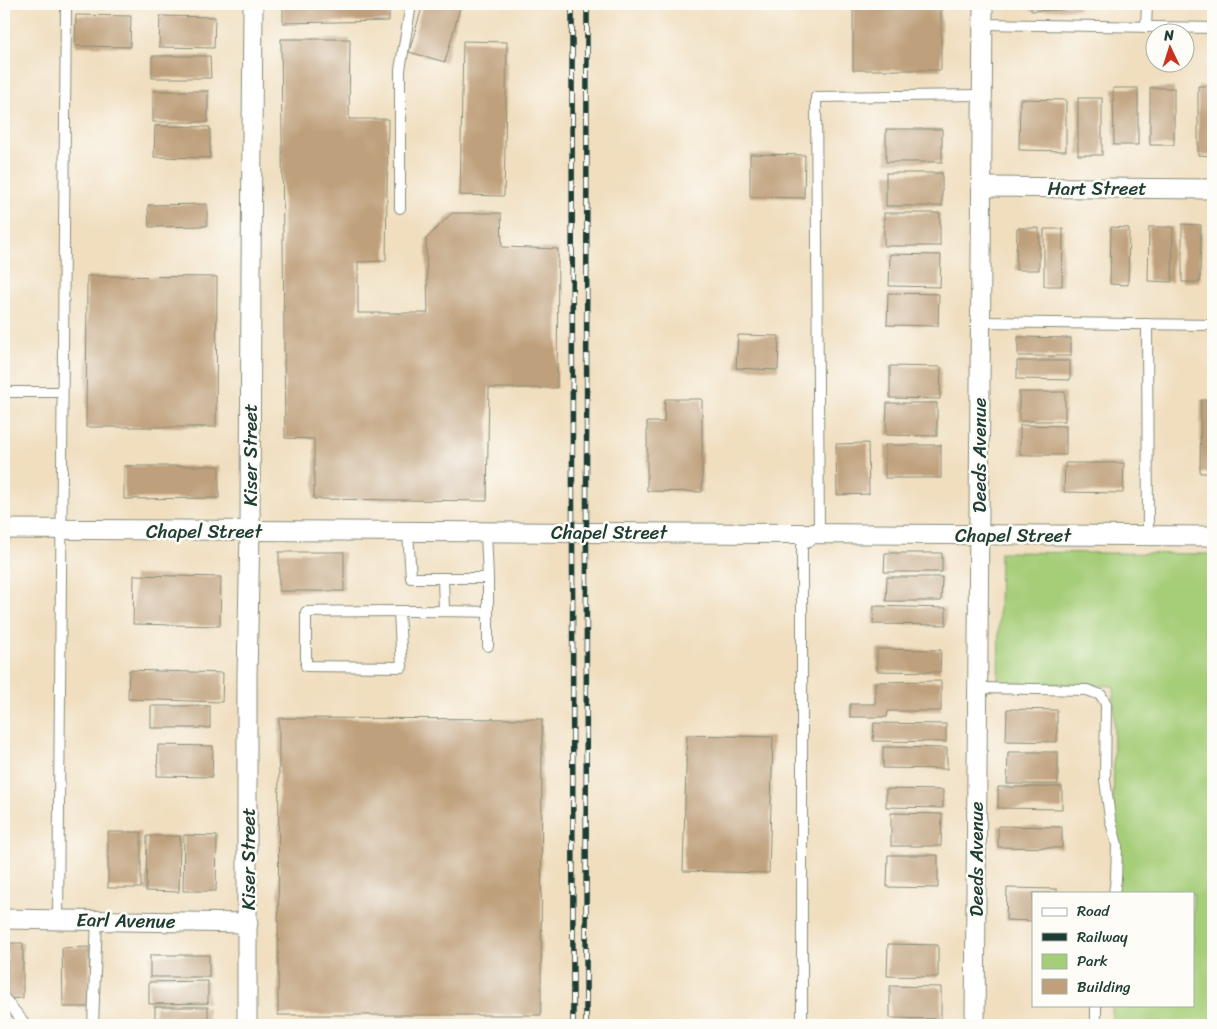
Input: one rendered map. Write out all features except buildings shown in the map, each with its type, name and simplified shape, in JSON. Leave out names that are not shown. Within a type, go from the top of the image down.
[{"type":"street","name":"Kiser Street","points":[[247,1025],[247,677],[250,531],[253,4]]},
{"type":"street","name":"Deeds Avenue","points":[[975,1025],[983,4]]},
{"type":"street","name":"Hart Street","points":[[982,188],[1213,189]]},
{"type":"street","name":"Chapel Street","points":[[4,529],[1213,536]]},
{"type":"street","name":"Earl Avenue","points":[[4,919],[248,923]]},
{"type":"lane","points":[[58,919],[66,4]]},
{"type":"lane","points":[[400,208],[400,70],[411,4]]},
{"type":"lane","points":[[1146,22],[1147,4]]},
{"type":"lane","points":[[983,24],[1144,27]]},
{"type":"lane","points":[[1194,28],[1213,28]]},
{"type":"lane","points":[[802,1025],[802,546],[819,534],[816,97],[982,95]]},
{"type":"lane","points":[[980,322],[1213,325]]},
{"type":"lane","points":[[1146,324],[1148,536]]},
{"type":"lane","points":[[4,392],[62,392]]},
{"type":"lane","points":[[408,532],[411,578],[488,578]]},
{"type":"lane","points":[[486,532],[488,646]]},
{"type":"lane","points":[[443,578],[444,611]]},
{"type":"lane","points":[[400,611],[402,667],[306,666],[306,612],[400,611],[444,611],[488,612]]},
{"type":"lane","points":[[977,688],[1087,690],[1101,695],[1106,704],[1105,780],[1110,818],[1117,845],[1114,892]]},
{"type":"lane","points":[[93,1025],[96,920]]},
{"type":"lane","points":[[4,998],[26,1025]]},
{"type":"lane","points":[[1096,1006],[1096,1025]]},
{"type":"green space","points":[[1000,552],[1213,554],[1213,1025],[1112,1025],[1112,1006],[1194,1006],[1194,892],[1113,892],[1114,686],[998,682]]},
{"type":"railway","points":[[572,4],[573,1025]]},
{"type":"railway","points":[[586,1025],[587,4]]}]
